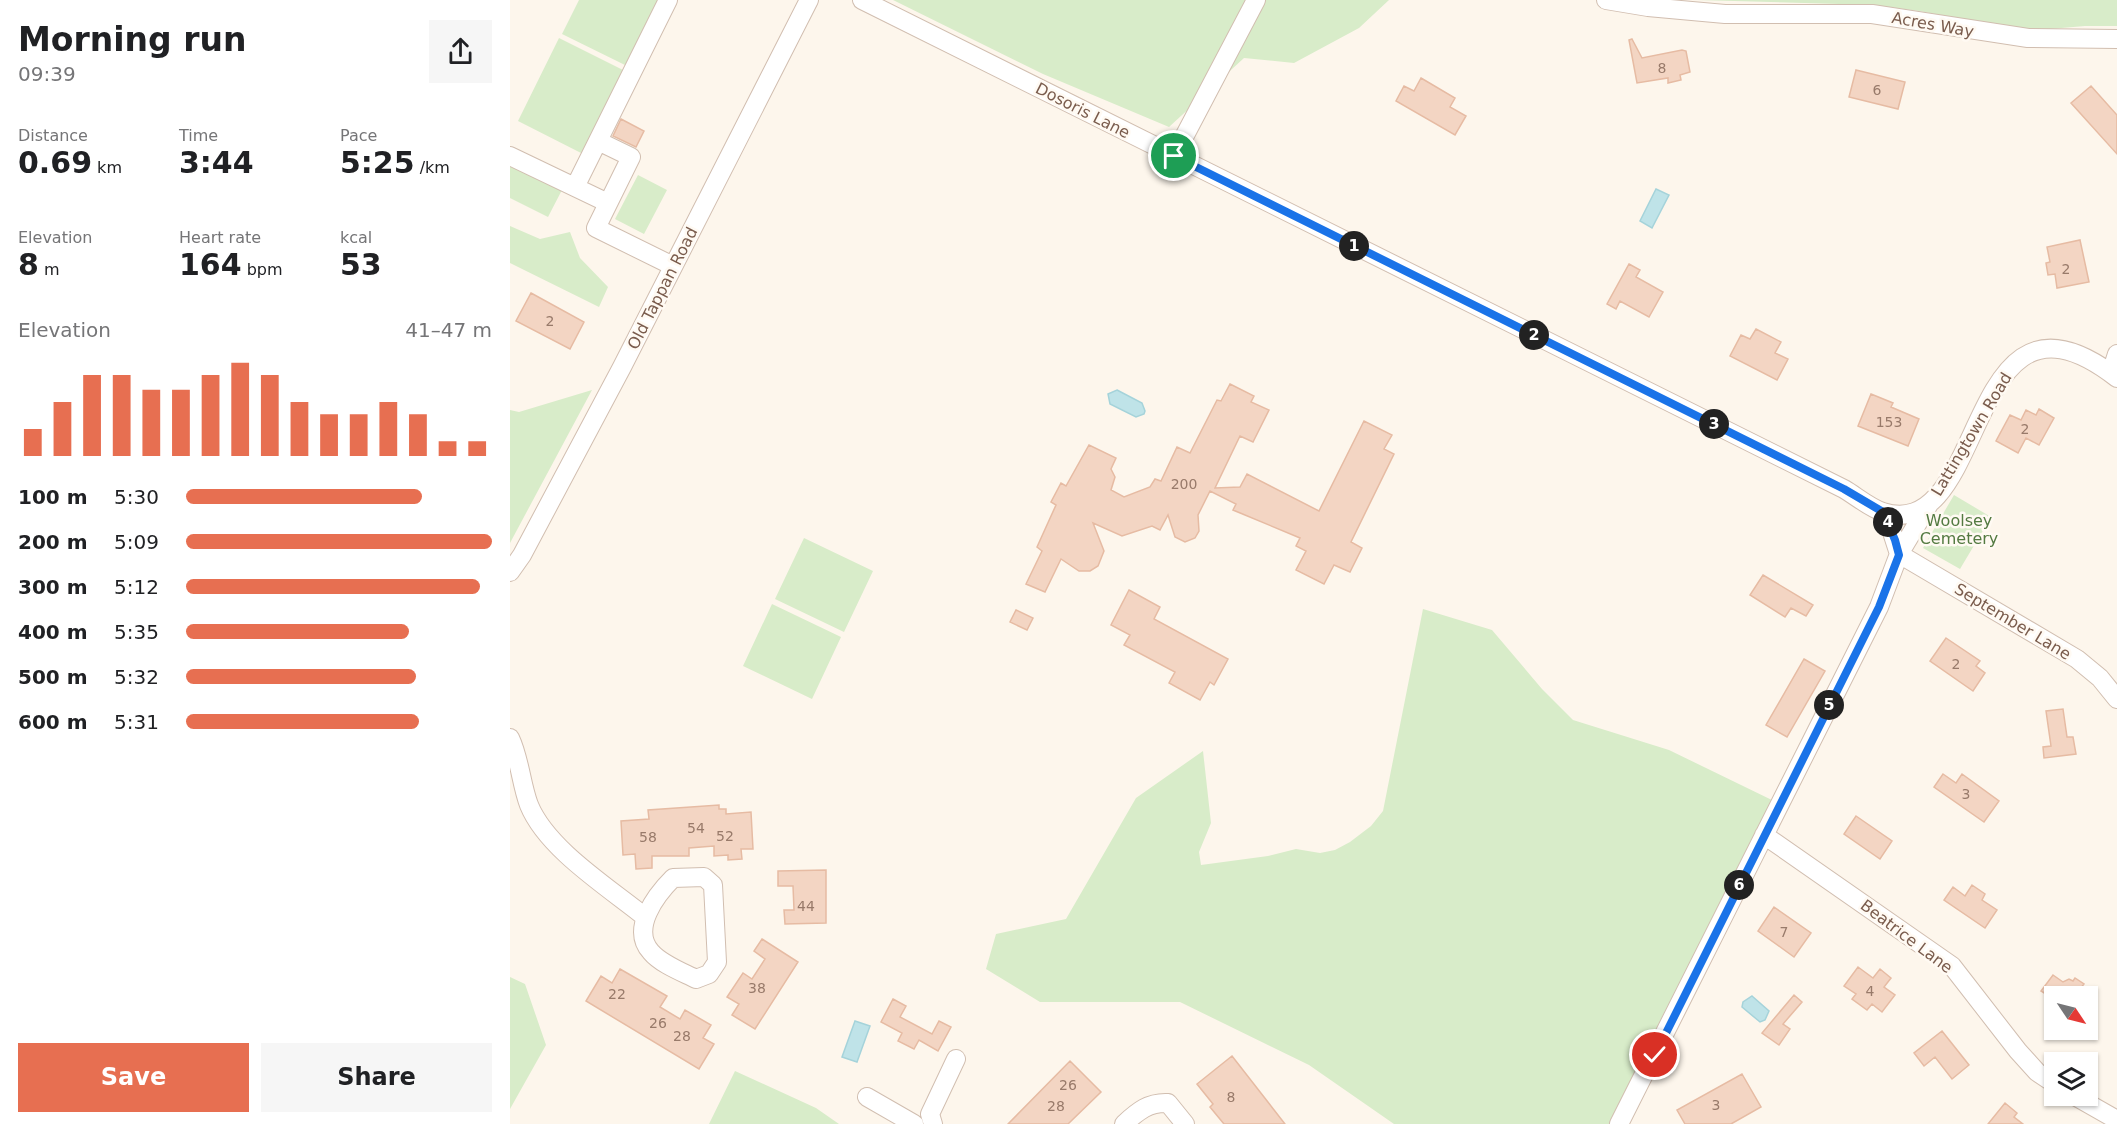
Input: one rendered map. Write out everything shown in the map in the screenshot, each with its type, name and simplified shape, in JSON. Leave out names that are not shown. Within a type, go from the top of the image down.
[{"type":"street","points":[[575,187],[668,0]]},
{"type":"street","name":"Old Tappan Road","points":[[510,572],[522,555],[561,483],[809,0]]},
{"type":"street","name":"Dosoris Lane","points":[[862,0],[1844,489],[1883,512]]},
{"type":"street","points":[[1174,156],[1256,0]]},
{"type":"street","name":"Acres Way","points":[[1606,0],[1648,7],[1713,13],[1872,14],[2028,38],[2117,39]]},
{"type":"street","points":[[598,141],[631,157],[596,228],[673,266]]},
{"type":"street","points":[[510,156],[608,203]]},
{"type":"street","name":"Lattingtown Road","points":[[1618,1124],[1879,607],[1899,555],[1971,441],[1994,391],[2010,367],[2023,356],[2046,348],[2071,351],[2087,357],[2114,376]]},
{"type":"street","points":[[2114,376],[2117,354]]},
{"type":"street","name":"Lattingtown Road","points":[[1883,512],[1907,513],[1930,504]]},
{"type":"street","points":[[1883,512],[1899,555]]},
{"type":"street","name":"September Lane","points":[[1899,555],[2077,659],[2100,678],[2117,699]]},
{"type":"street","points":[[510,738],[529,805],[542,830],[563,851],[645,917]]},
{"type":"street","name":"Beatrice Lane","points":[[1764,835],[1952,966],[2018,1051],[2044,1077]]},
{"type":"street","points":[[673,878],[704,878],[713,885],[717,962],[709,974],[696,980],[652,953],[645,942],[645,917],[663,888],[673,878]]},
{"type":"street","points":[[933,1124],[930,1114],[956,1059]]},
{"type":"street","points":[[867,1097],[914,1124]]},
{"type":"street","points":[[1124,1124],[1136,1112],[1154,1102],[1168,1103],[1185,1124]]},
{"type":"street","points":[[2092,1106],[2117,1120]]},
{"type":"green space","points":[[579,0],[660,0],[627,66],[562,34]]},
{"type":"green space","points":[[893,0],[1389,0],[1359,28],[1294,63],[1244,58],[1169,127],[1043,74]]},
{"type":"green space","points":[[1697,0],[2117,0],[2117,26],[2027,31],[1874,5]]},
{"type":"green space","points":[[559,38],[625,71],[583,154],[518,121]]},
{"type":"green space","points":[[510,162],[563,188],[548,217],[510,198]]},
{"type":"green space","points":[[638,175],[667,190],[644,234],[615,219]]},
{"type":"green space","points":[[510,226],[540,239],[570,232],[580,258],[608,287],[599,307],[510,263]]},
{"type":"green space","points":[[592,390],[510,543],[510,410],[519,412]]},
{"type":"green space","name":"Woolsey Cemetery","points":[[1954,495],[1991,517],[1960,569],[1923,548]]},
{"type":"green space","points":[[804,538],[873,571],[844,632],[775,599]]},
{"type":"green space","points":[[772,604],[841,637],[812,699],[743,666]]},
{"type":"green space","points":[[1423,609],[1492,630],[1542,689],[1573,720],[1669,750],[1776,802],[1616,1124],[1394,1124],[1309,1065],[1180,1002],[1040,1002],[986,969],[996,934],[1066,919],[1136,798],[1203,751],[1211,823],[1199,852],[1201,865],[1268,856],[1296,849],[1320,853],[1335,850],[1371,826],[1383,811]]},
{"type":"green space","points":[[510,977],[525,984],[546,1045],[510,1109]]},
{"type":"green space","points":[[735,1071],[816,1108],[839,1124],[709,1124]]},
{"type":"water","points":[[1656,189],[1669,195],[1652,228],[1640,221]]},
{"type":"water","points":[[1117,390],[1142,403],[1144,414],[1136,417],[1110,404],[1108,394]]},
{"type":"water","points":[[1752,996],[1769,1011],[1765,1020],[1760,1022],[1742,1007],[1743,1002]]},
{"type":"water","points":[[855,1021],[870,1026],[857,1062],[842,1057]]},
{"type":"building","points":[[1632,39],[1642,58],[1686,51],[1690,72],[1680,75],[1681,80],[1668,83],[1668,78],[1637,83],[1629,40]]},
{"type":"building","points":[[1856,70],[1905,82],[1898,109],[1849,97]]},
{"type":"building","points":[[1421,78],[1455,98],[1450,107],[1466,116],[1455,135],[1396,101],[1404,86],[1414,91]]},
{"type":"building","points":[[2091,86],[2117,115],[2117,154],[2071,103]]},
{"type":"building","points":[[621,119],[644,131],[636,147],[613,136]]},
{"type":"building","points":[[2080,240],[2089,282],[2057,288],[2055,274],[2048,275],[2046,263],[2050,262],[2047,247]]},
{"type":"building","points":[[1629,264],[1640,270],[1636,277],[1663,292],[1649,317],[1620,301],[1616,309],[1607,304]]},
{"type":"building","points":[[531,293],[584,322],[570,349],[516,321]]},
{"type":"building","points":[[1756,329],[1781,342],[1775,353],[1788,359],[1777,380],[1730,356],[1741,335],[1750,339]]},
{"type":"building","points":[[1230,384],[1254,396],[1251,402],[1269,410],[1253,442],[1240,436],[1215,488],[1240,487],[1247,474],[1319,511],[1364,421],[1392,435],[1384,449],[1394,454],[1351,542],[1362,548],[1350,572],[1334,565],[1324,584],[1296,570],[1306,551],[1296,546],[1300,538],[1233,510],[1236,504],[1210,491],[1198,515],[1199,531],[1195,538],[1185,542],[1175,537],[1168,515],[1160,530],[1152,526],[1122,536],[1093,523],[1104,551],[1098,566],[1090,571],[1079,571],[1061,559],[1045,592],[1026,584],[1042,551],[1037,547],[1056,505],[1051,502],[1061,483],[1066,486],[1089,445],[1116,458],[1111,469],[1115,477],[1111,490],[1124,497],[1150,487],[1155,479],[1161,481],[1177,447],[1190,453],[1217,400],[1221,401]]},
{"type":"building","points":[[1871,394],[1893,403],[1891,407],[1919,419],[1908,446],[1858,426]]},
{"type":"building","points":[[2039,409],[2054,418],[2039,445],[2026,438],[2018,453],[1996,441],[2010,415],[2021,420],[2026,410],[2036,415]]},
{"type":"building","points":[[1763,575],[1813,605],[1806,616],[1791,608],[1785,617],[1750,595]]},
{"type":"building","points":[[1129,590],[1160,607],[1154,619],[1228,659],[1214,685],[1210,682],[1200,700],[1169,683],[1175,672],[1124,645],[1130,635],[1111,625]]},
{"type":"building","points":[[1016,610],[1033,618],[1027,630],[1010,622]]},
{"type":"building","points":[[1946,638],[1980,661],[1976,666],[1985,673],[1973,691],[1930,661]]},
{"type":"building","points":[[1804,659],[1825,671],[1787,737],[1766,725]]},
{"type":"building","points":[[2063,709],[2067,737],[2073,737],[2076,754],[2044,758],[2043,747],[2051,746],[2046,711]]},
{"type":"building","points":[[1943,774],[1956,783],[1962,774],[1999,801],[1984,822],[1934,787]]},
{"type":"building","points":[[719,805],[719,809],[726,809],[726,814],[751,812],[753,849],[741,849],[742,859],[728,860],[728,855],[714,856],[714,846],[689,848],[689,856],[652,856],[652,868],[636,869],[635,854],[623,855],[621,821],[649,819],[648,810]]},
{"type":"building","points":[[1856,816],[1892,841],[1880,859],[1844,834]]},
{"type":"building","points":[[826,870],[826,923],[785,924],[784,910],[794,910],[793,886],[778,886],[778,871]]},
{"type":"building","points":[[1972,885],[1985,894],[1982,900],[1997,910],[1985,928],[1944,900],[1953,887],[1965,896]]},
{"type":"building","points":[[1774,907],[1811,933],[1794,957],[1758,931]]},
{"type":"building","points":[[762,939],[798,962],[755,1029],[732,1015],[739,1004],[727,997],[743,973],[752,979],[765,959],[754,951]]},
{"type":"building","points":[[1858,967],[1873,978],[1880,969],[1891,978],[1884,987],[1895,995],[1882,1012],[1872,1004],[1867,1010],[1852,999],[1856,994],[1844,986]]},
{"type":"building","points":[[620,969],[667,996],[660,1007],[680,1019],[685,1010],[711,1025],[703,1038],[714,1044],[699,1069],[586,1001],[601,976],[612,983]]},
{"type":"building","points":[[2053,975],[2063,982],[2069,979],[2073,981],[2075,978],[2084,984],[2082,986],[2045,986]]},
{"type":"building","points":[[1794,995],[1802,1002],[1783,1024],[1790,1029],[1779,1045],[1762,1033]]},
{"type":"building","points":[[893,999],[906,1006],[900,1017],[932,1034],[939,1021],[951,1027],[938,1051],[919,1040],[914,1049],[898,1041],[902,1033],[881,1022]]},
{"type":"building","points":[[1942,1031],[1969,1065],[1952,1079],[1935,1057],[1924,1066],[1914,1053]]},
{"type":"building","points":[[1232,1056],[1285,1124],[1224,1124],[1210,1107],[1213,1104],[1197,1084]]},
{"type":"building","points":[[1070,1061],[1101,1092],[1068,1124],[1008,1124]]},
{"type":"building","points":[[1742,1074],[1761,1107],[1731,1124],[1685,1124],[1677,1110]]},
{"type":"building","points":[[2005,1103],[2017,1113],[2014,1117],[2023,1124],[1988,1124]]},
{"type":"route","points":[[1174,156],[1844,489],[1883,512],[1889,523],[1899,555],[1879,607],[1655,1055]]}]
